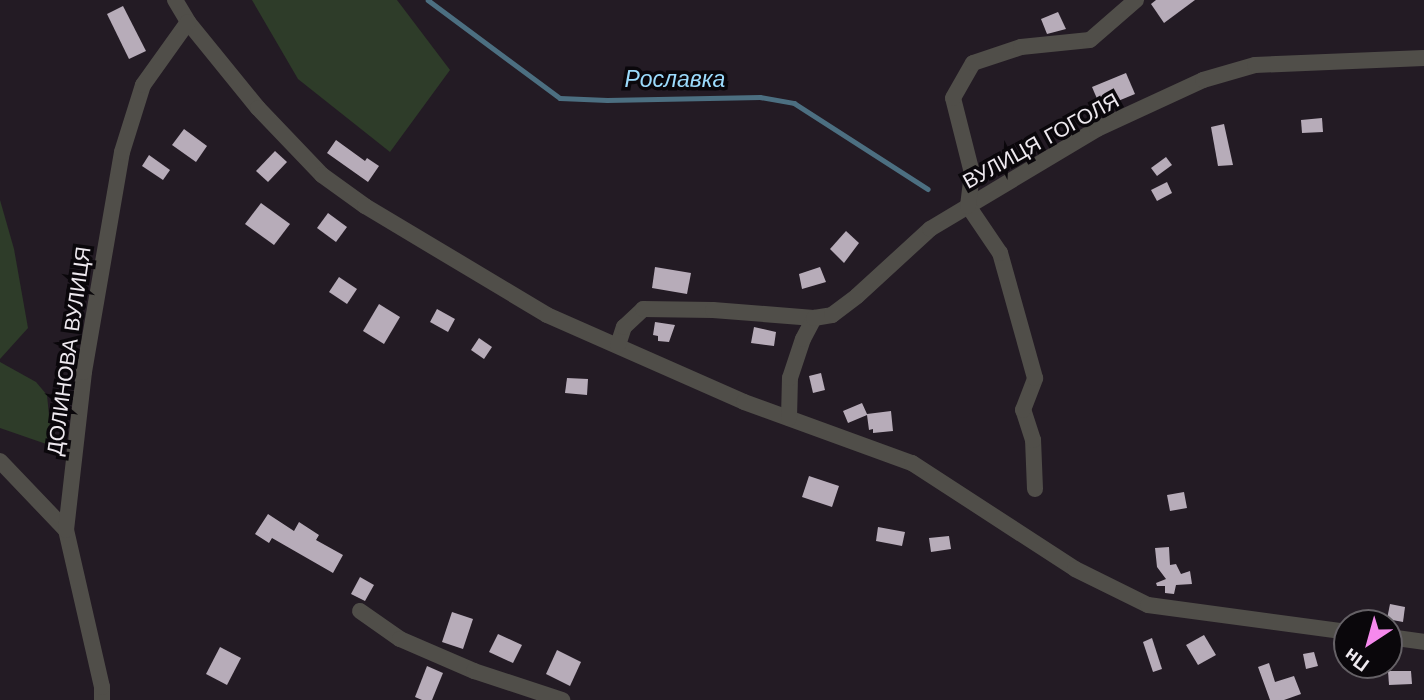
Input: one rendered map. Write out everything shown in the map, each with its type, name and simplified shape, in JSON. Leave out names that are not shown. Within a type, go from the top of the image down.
[{"type":"street","points":[[175,0],[188,22],[281,135],[322,175],[365,206],[547,315],[744,402],[912,463],[1075,569],[1148,605],[1333,630]]},
{"type":"street","points":[[1035,489],[1033,440],[1023,410],[1034,378],[1000,253],[968,206],[972,173],[953,98],[972,63],[1021,47],[1090,40],[1136,0]]},
{"type":"street","name":"ДОЛИНОВА ВУЛИЦЯ","points":[[103,696],[66,530],[84,372],[122,152],[143,85],[188,22]]},
{"type":"street","name":"ВУЛИЦЯ ГОГОЛЯ","points":[[814,318],[832,315],[930,229],[1097,129],[1203,80],[1255,65],[1424,58]]},
{"type":"street","points":[[618,345],[624,327],[643,309],[713,310],[814,318],[803,339],[790,378],[789,418]]},
{"type":"street","points":[[0,461],[66,530]]},
{"type":"street","points":[[360,611],[400,639],[474,671],[562,700]]},
{"type":"street","points":[[1403,639],[1424,642]]},
{"type":"green space","points":[[252,0],[397,0],[450,70],[390,152],[298,79]]},
{"type":"green space","points":[[0,200],[14,249],[28,328],[0,359]]},
{"type":"green space","points":[[0,362],[36,382],[47,395],[52,446],[0,428]]},
{"type":"building","points":[[1156,0],[1195,0],[1164,23],[1151,4]]},
{"type":"building","points":[[123,6],[146,51],[129,59],[107,14]]},
{"type":"building","points":[[1058,12],[1066,29],[1047,34],[1041,19]]},
{"type":"building","points":[[1126,73],[1135,94],[1101,108],[1092,87]]},
{"type":"building","points":[[1322,118],[1323,132],[1302,133],[1301,120]]},
{"type":"building","points":[[1224,124],[1233,165],[1218,166],[1211,127]]},
{"type":"building","points":[[184,129],[207,146],[196,162],[172,145]]},
{"type":"building","points":[[336,140],[365,161],[367,158],[379,166],[368,182],[327,153]]},
{"type":"building","points":[[275,151],[287,162],[268,182],[256,171]]},
{"type":"building","points":[[149,155],[170,170],[163,180],[142,166]]},
{"type":"building","points":[[1166,157],[1172,165],[1157,176],[1151,168]]},
{"type":"building","points":[[1167,182],[1172,193],[1157,201],[1151,190]]},
{"type":"building","points":[[261,203],[290,224],[274,245],[245,224]]},
{"type":"building","points":[[328,213],[347,227],[336,242],[317,228]]},
{"type":"building","points":[[846,231],[859,243],[844,263],[830,249]]},
{"type":"building","points":[[655,267],[691,273],[687,294],[652,288]]},
{"type":"building","points":[[820,267],[826,282],[802,289],[799,274]]},
{"type":"building","points":[[339,277],[357,289],[347,304],[329,292]]},
{"type":"building","points":[[379,304],[400,317],[384,344],[363,331]]},
{"type":"building","points":[[437,309],[455,319],[448,332],[430,322]]},
{"type":"building","points":[[655,322],[675,325],[669,342],[658,341],[658,336],[653,335]]},
{"type":"building","points":[[754,327],[776,332],[774,346],[751,343]]},
{"type":"building","points":[[479,338],[492,347],[484,359],[471,350]]},
{"type":"building","points":[[821,373],[825,390],[813,393],[809,376]]},
{"type":"building","points":[[567,378],[588,379],[587,395],[565,393]]},
{"type":"building","points":[[862,403],[867,414],[891,411],[893,431],[873,433],[873,429],[869,430],[867,415],[848,423],[843,411]]},
{"type":"building","points":[[809,476],[839,486],[832,507],[802,497]]},
{"type":"building","points":[[1184,492],[1187,508],[1170,511],[1167,495]]},
{"type":"building","points":[[268,514],[294,531],[299,522],[319,535],[316,540],[343,555],[333,573],[272,538],[269,543],[255,534]]},
{"type":"building","points":[[878,527],[905,532],[902,546],[876,541]]},
{"type":"building","points":[[949,536],[951,549],[931,552],[929,538]]},
{"type":"building","points":[[1169,547],[1170,565],[1176,564],[1181,574],[1190,571],[1192,584],[1176,585],[1174,594],[1165,593],[1165,586],[1157,586],[1156,583],[1166,579],[1157,567],[1155,548]]},
{"type":"building","points":[[360,577],[374,585],[365,601],[351,594]]},
{"type":"building","points":[[1390,604],[1405,607],[1403,622],[1403,609],[1389,609]]},
{"type":"building","points":[[452,612],[473,619],[463,649],[442,642]]},
{"type":"building","points":[[498,634],[522,645],[513,663],[489,652]]},
{"type":"building","points":[[1204,635],[1216,655],[1198,665],[1186,645]]},
{"type":"building","points":[[1152,638],[1162,669],[1153,672],[1143,642]]},
{"type":"building","points":[[220,647],[241,658],[227,685],[206,674]]},
{"type":"building","points":[[557,650],[581,662],[570,686],[546,674]]},
{"type":"building","points":[[1314,652],[1318,666],[1306,669],[1303,654]]},
{"type":"building","points":[[1269,663],[1275,682],[1294,676],[1301,694],[1284,700],[1270,700],[1258,667]]},
{"type":"building","points":[[427,666],[443,673],[432,700],[422,700],[415,697]]},
{"type":"building","points":[[1403,671],[1411,671],[1412,684],[1389,685],[1389,679],[1403,679]]},
{"type":"waterway","name":"Рославка","points":[[428,0],[560,98],[607,100],[760,97],[794,103],[928,189]]}]
